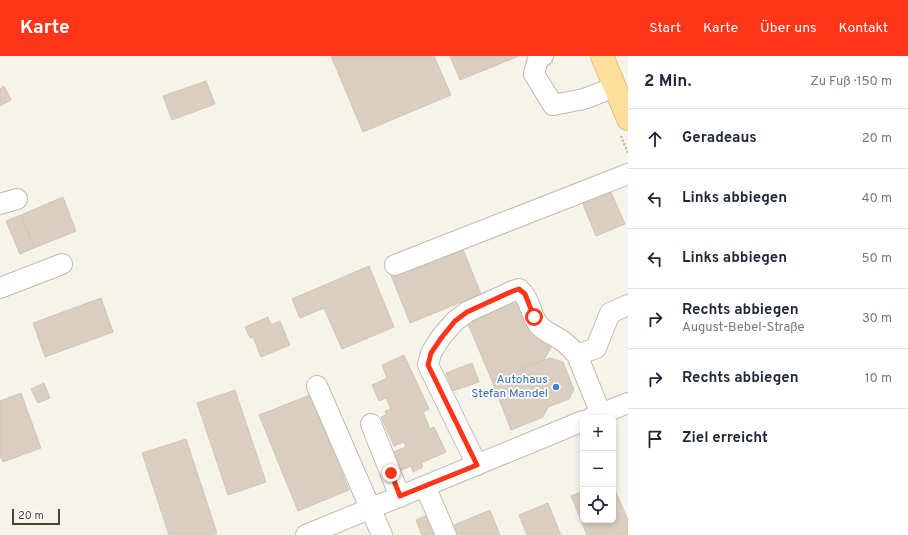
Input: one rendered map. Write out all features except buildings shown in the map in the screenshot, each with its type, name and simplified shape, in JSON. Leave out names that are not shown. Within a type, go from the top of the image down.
[{"type":"main road","points":[[602,56],[628,119]]},
{"type":"street","points":[[543,56],[538,59],[534,74],[553,105],[584,100],[615,87]]},
{"type":"street","points":[[395,265],[628,174]]},
{"type":"street","points":[[0,288],[62,264]]},
{"type":"street","points":[[477,465],[428,365],[431,353],[455,321],[467,312],[513,291],[519,289],[525,294],[538,324],[545,331],[553,334],[568,345],[577,355],[591,415]]},
{"type":"street","points":[[577,355],[596,348],[610,313],[628,305]]},
{"type":"street","points":[[318,386],[382,535]]},
{"type":"street","points":[[599,415],[628,403]]},
{"type":"street","points":[[306,535],[580,423]]},
{"type":"street","points":[[371,424],[400,496]]},
{"type":"street","points":[[425,486],[446,535]]},
{"type":"place","name":"Autohaus Stefan Mandel","points":[[556,387]]},
{"type":"route","points":[[391,473],[400,496],[477,465],[428,365],[431,353],[455,321],[467,312],[513,291],[519,289],[525,294],[534,317]]}]
